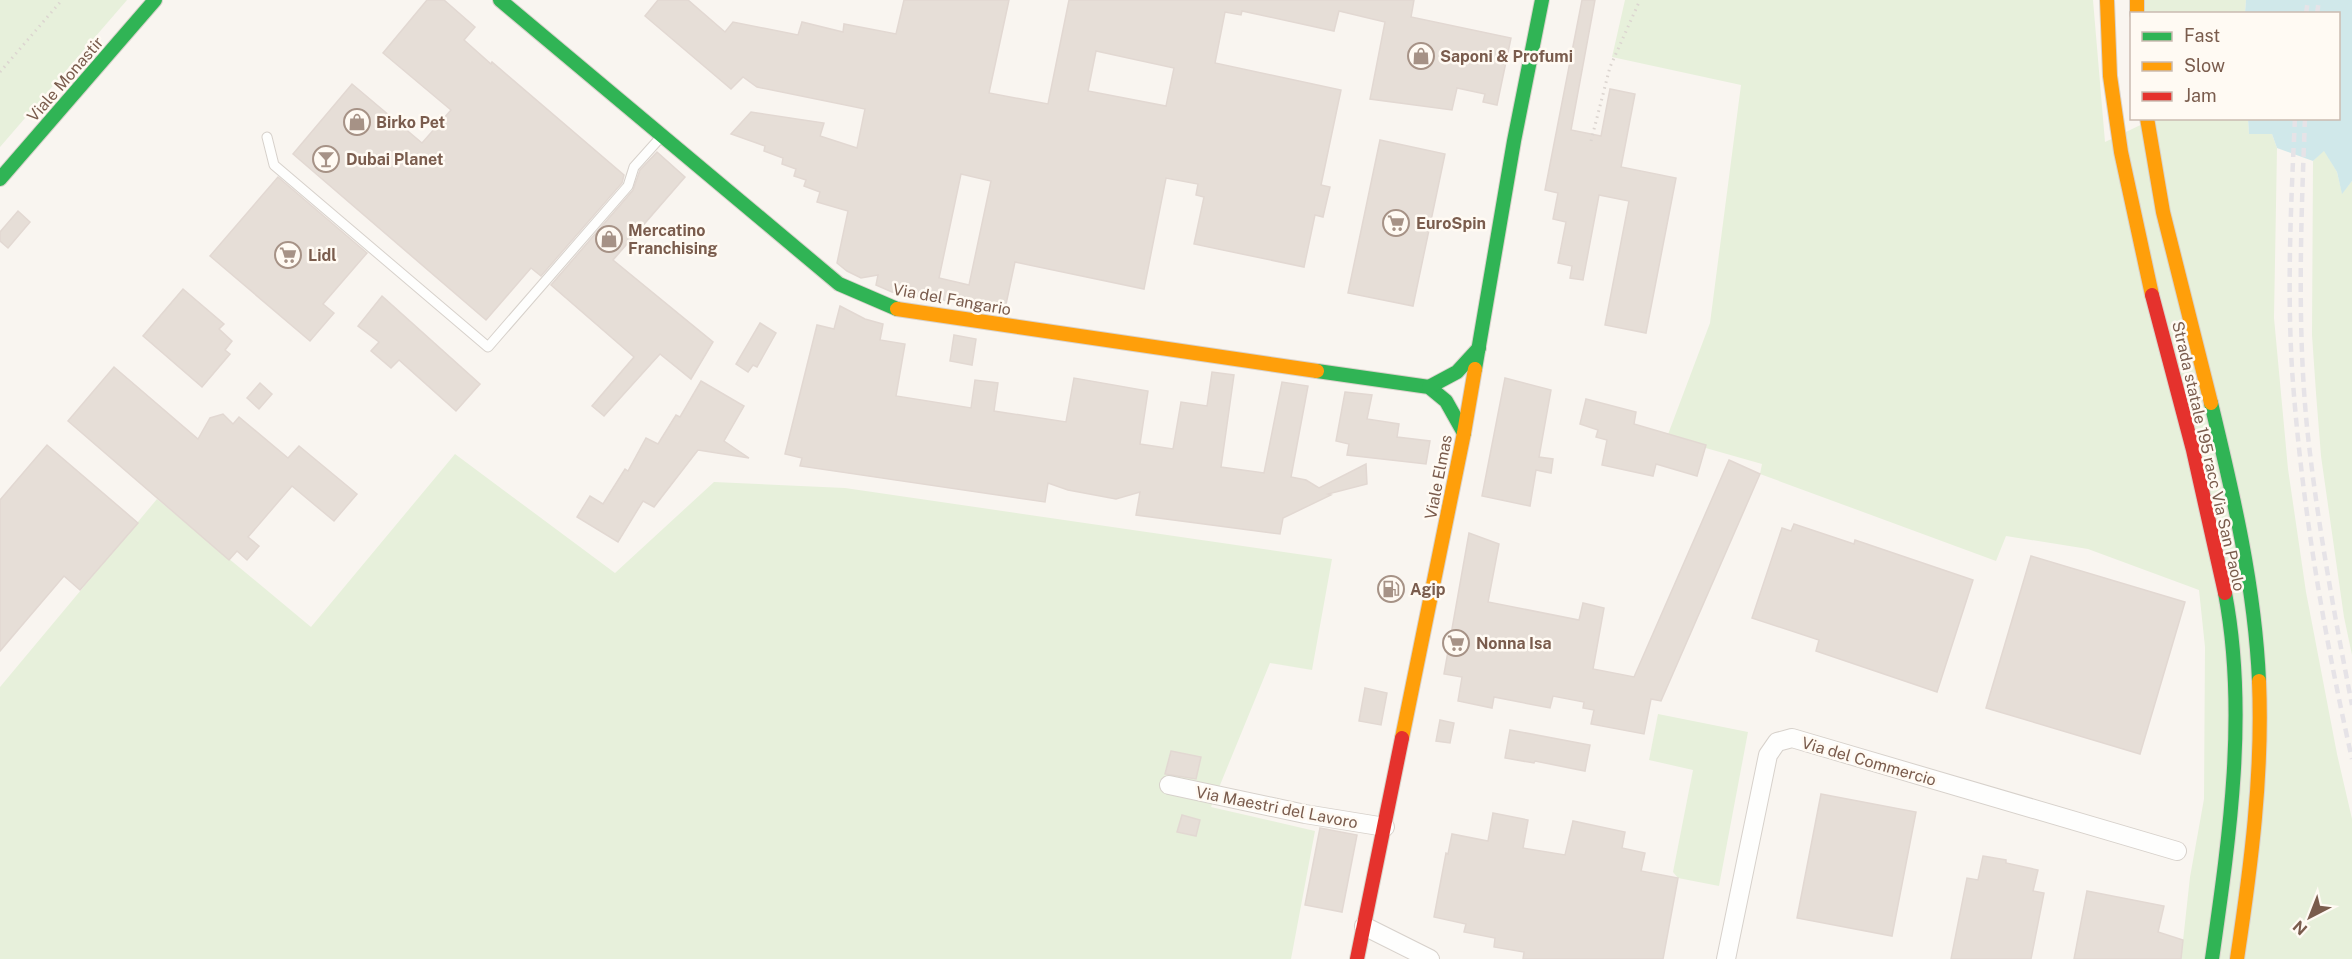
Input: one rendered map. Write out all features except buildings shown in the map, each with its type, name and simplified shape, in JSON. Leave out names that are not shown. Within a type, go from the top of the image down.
[{"type":"main road","name":"Viale Monastir","points":[[0,179],[154,0]]},
{"type":"main road","name":"Via del Fangario","points":[[500,0],[839,284],[894,309],[1429,387]]},
{"type":"main road","name":"Strada statale 195 racc Via San Paolo","points":[[2107,0],[2114,96],[2126,179],[2206,506],[2224,589],[2235,670],[2236,747],[2223,887],[2212,959]]},
{"type":"main road","name":"Viale Elmas","points":[[1357,959],[1464,433],[1538,4]]},
{"type":"main road","name":"Strada statale 195 racc Via San Paolo","points":[[2147,120],[2154,174],[2171,252],[2231,490],[2255,642],[2260,699],[2260,740],[2250,866],[2237,959]]},
{"type":"main road","points":[[1429,387],[1448,380],[1466,367],[1479,347]]},
{"type":"main road","points":[[1429,387],[1443,396],[1454,411],[1464,433]]},
{"type":"street","name":"Via del Commercio","points":[[1726,959],[1768,755],[1777,742],[1792,738],[2176,851]]},
{"type":"street","name":"Via Maestri del Lavoro","points":[[1169,785],[1305,814],[1385,827]]},
{"type":"street","points":[[1364,926],[1430,959]]},
{"type":"lane","points":[[267,137],[274,165],[488,346],[628,186],[634,167],[661,136]]},
{"type":"path","points":[[0,72],[62,0]]},
{"type":"path","points":[[1591,141],[1610,67],[1640,0]]},
{"type":"green space","points":[[0,0],[127,0],[0,147]]},
{"type":"green space","points":[[1625,0],[2093,0],[2105,142],[2151,120],[2248,120],[2249,134],[2272,134],[2277,148],[2274,318],[2288,469],[2306,592],[2352,819],[2352,959],[2181,959],[2190,877],[2204,799],[2205,647],[2199,590],[2088,549],[2006,536],[1996,561],[1760,474],[1762,464],[1667,437],[1710,323],[1741,85],[1612,57]]},
{"type":"green space","points":[[2143,0],[2246,0],[2245,12],[2143,12]]},
{"type":"green space","points":[[2324,150],[2337,172],[2342,193],[2352,181],[2352,655],[2344,617],[2321,456],[2312,335],[2313,161]]},
{"type":"green space","points":[[455,454],[615,573],[714,482],[845,488],[1332,559],[1312,670],[1270,663],[1211,807],[1315,831],[1291,959],[0,959],[0,687],[157,499],[311,627]]},
{"type":"green space","points":[[1658,714],[1748,732],[1719,886],[1678,878],[1673,872],[1693,770],[1649,760]]},
{"type":"water","points":[[2246,0],[2352,0],[2352,181],[2342,194],[2337,172],[2324,151],[2313,161],[2277,148],[2272,134],[2249,134],[2248,120],[2340,120],[2340,12],[2245,12]]},
{"type":"railway","points":[[2306,12],[2308,0]]},
{"type":"railway","points":[[2317,12],[2319,0]]},
{"type":"railway","points":[[2295,120],[2290,306],[2296,418],[2314,565],[2352,759]]},
{"type":"railway","points":[[2305,120],[2301,273],[2302,350],[2307,427],[2332,601],[2352,705]]},
{"type":"traffic: fast","points":[[0,179],[155,0]]},
{"type":"traffic: fast","points":[[500,0],[839,284],[897,309]]},
{"type":"traffic: fast","points":[[1475,369],[1514,141],[1542,0]]},
{"type":"traffic: fast","points":[[1429,387],[1457,372],[1479,348]]},
{"type":"traffic: fast","points":[[1317,371],[1429,387],[1446,401],[1464,433]]},
{"type":"traffic: fast","points":[[2211,403],[2235,506],[2248,576],[2259,681]]},
{"type":"traffic: fast","points":[[2212,959],[2234,776],[2235,684],[2232,638],[2225,593]]},
{"type":"traffic: slow","points":[[2107,0],[2110,76],[2121,152],[2152,295]]},
{"type":"traffic: slow","points":[[2137,0],[2137,12]]},
{"type":"traffic: slow","points":[[2147,120],[2163,212],[2211,403]]},
{"type":"traffic: slow","points":[[897,309],[1317,371]]},
{"type":"traffic: slow","points":[[1402,738],[1475,369]]},
{"type":"traffic: slow","points":[[2237,959],[2255,820],[2259,751],[2259,681]]},
{"type":"traffic: jam","points":[[2152,295],[2193,450],[2225,593]]},
{"type":"traffic: jam","points":[[1357,959],[1402,738]]},
{"type":"place","name":"Saponi & Profumi","points":[[1421,56]]},
{"type":"place","name":"Birko Pet","points":[[357,122]]},
{"type":"place","name":"Dubai Planet","points":[[326,159]]},
{"type":"place","name":"EuroSpin","points":[[1396,223]]},
{"type":"place","name":"Mercatino Franchising","points":[[609,239]]},
{"type":"place","name":"Lidl","points":[[288,255]]},
{"type":"place","name":"Agip","points":[[1391,589]]},
{"type":"place","name":"Nonna Isa","points":[[1456,643]]}]
